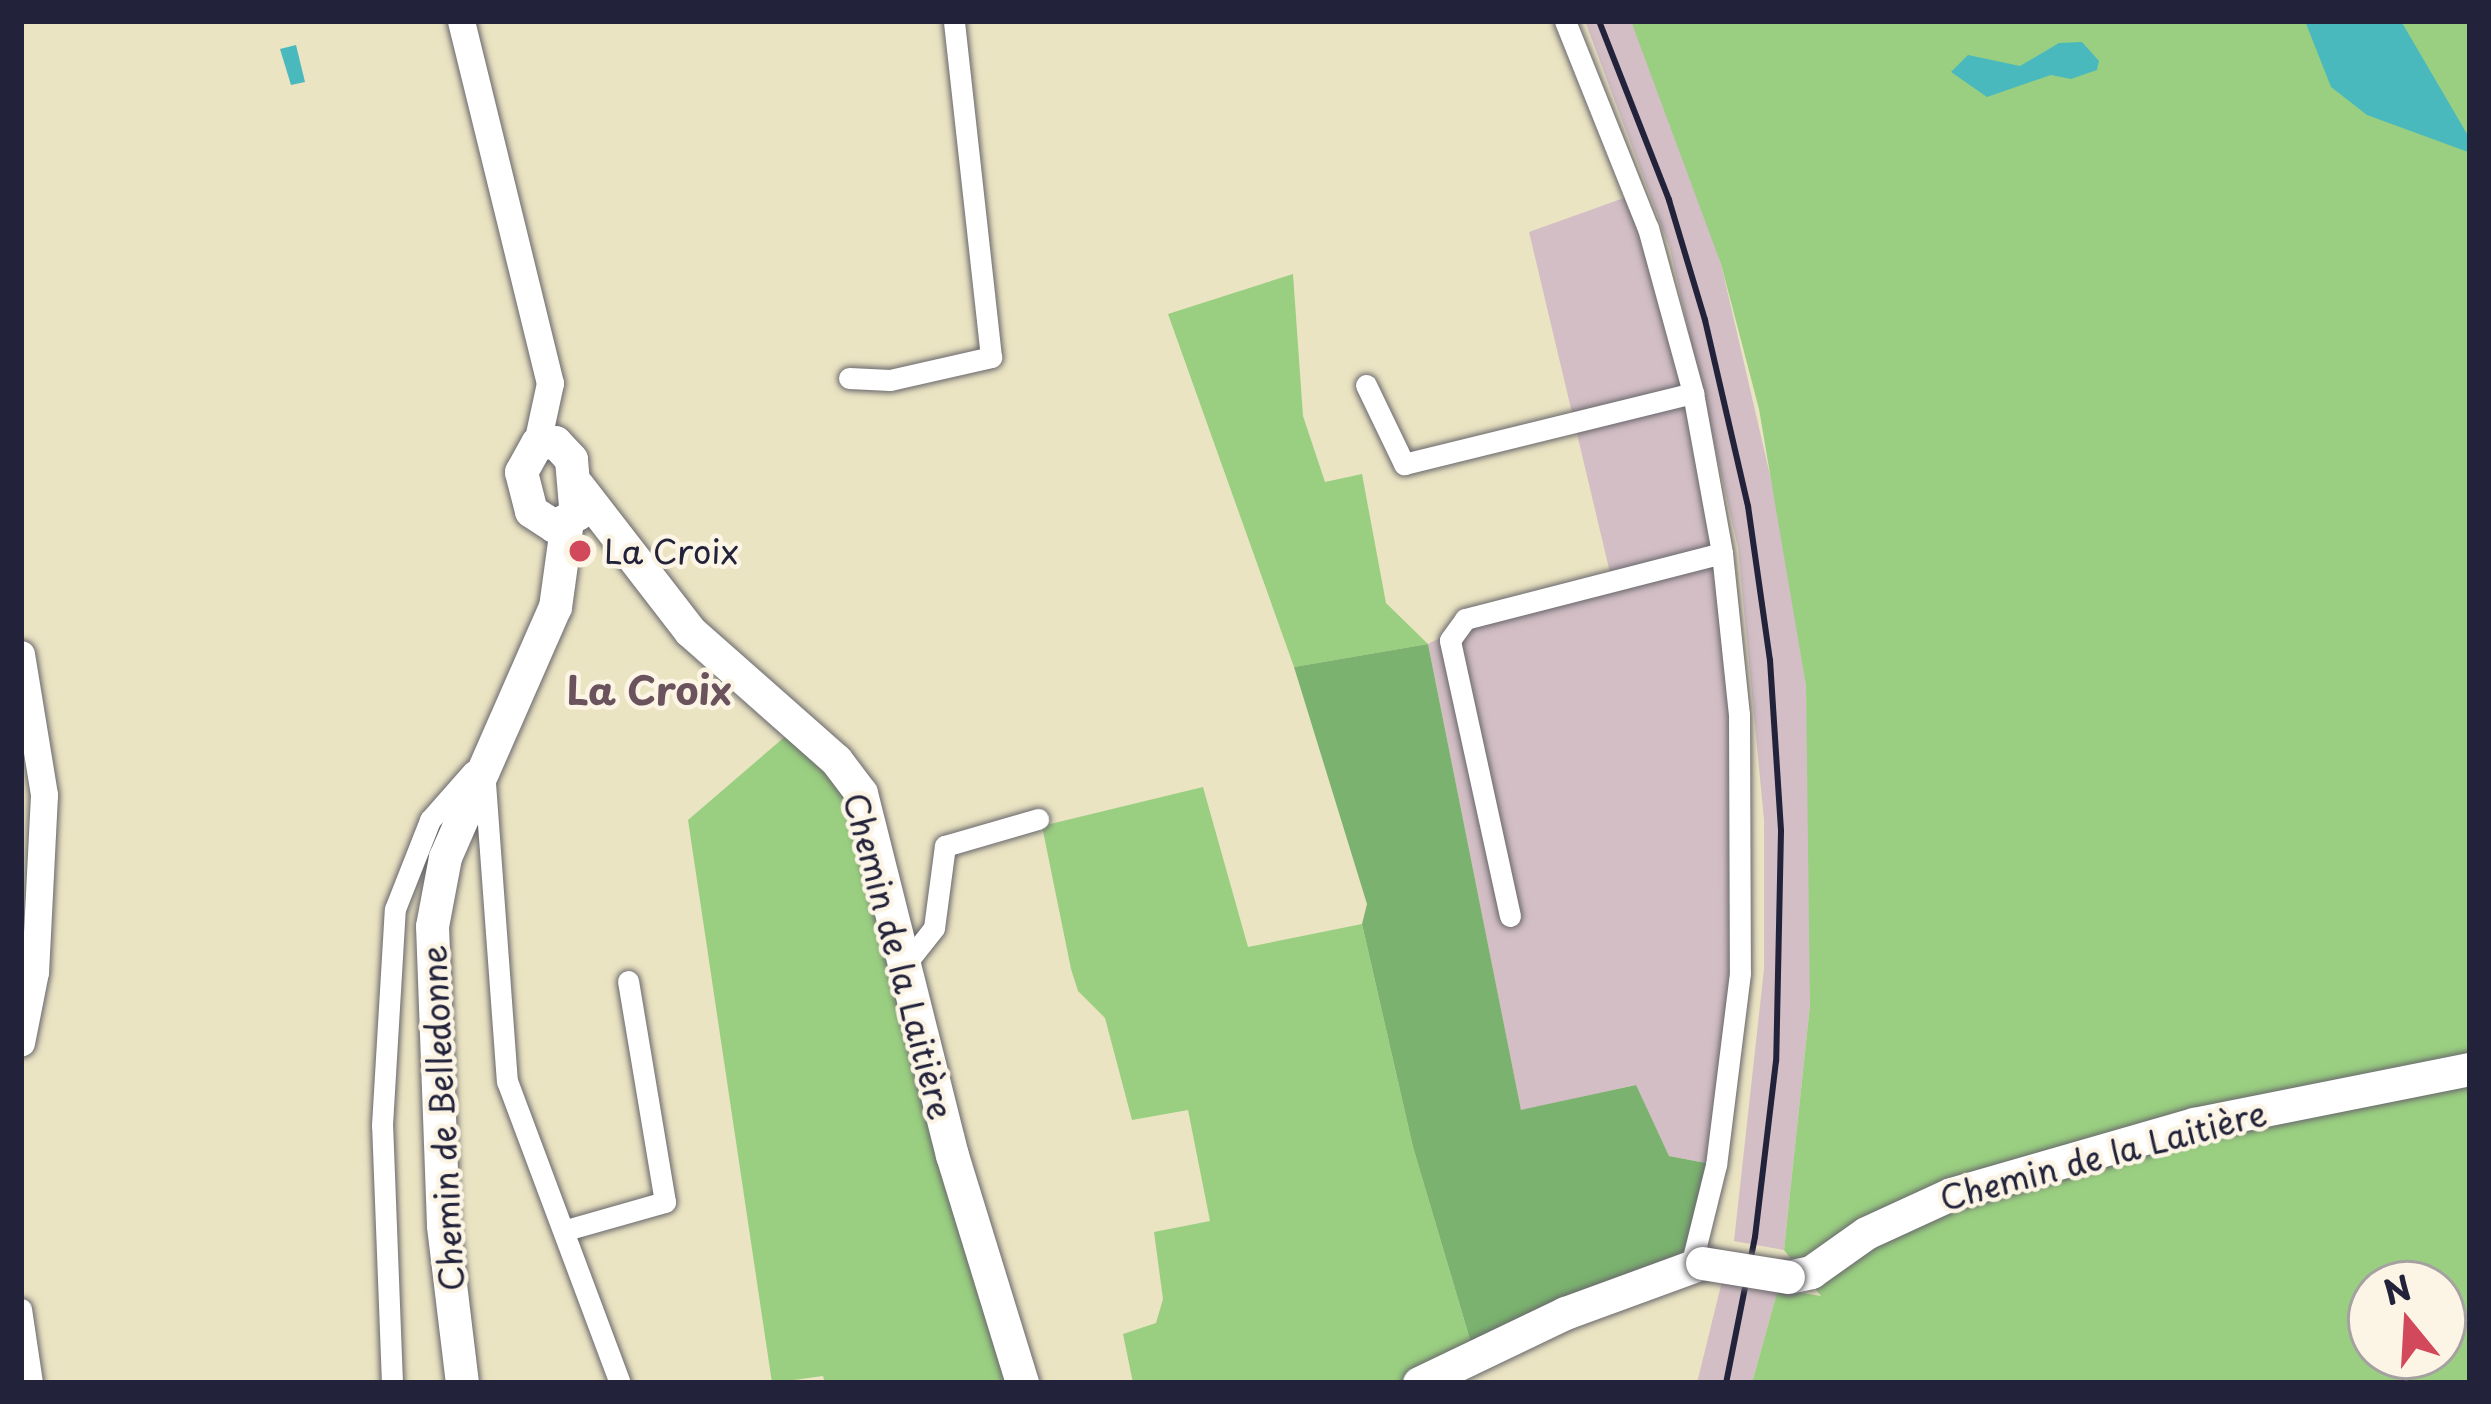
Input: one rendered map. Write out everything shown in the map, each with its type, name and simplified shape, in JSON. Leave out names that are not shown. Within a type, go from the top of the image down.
[{"type":"main road","points":[[550,444],[521,485],[566,510]]},
{"type":"main road","points":[[550,444],[566,510]]},
{"type":"main road","name":"Chemin de la Laitière","points":[[566,510],[610,518],[691,631],[851,775],[869,817],[904,966],[1022,1383]]},
{"type":"main road","name":"Chemin de Belledonne","points":[[462,1383],[443,1225],[432,926],[446,857],[484,759],[518,699],[557,589],[566,510]]},
{"type":"main road","name":"Chemin de la Laitière","points":[[1696,1264],[1788,1277],[1811,1272],[1867,1233],[1951,1194],[2194,1124],[2470,1069]]},
{"type":"main road","points":[[1419,1383],[1546,1321],[1696,1264]]},
{"type":"street","points":[[461,21],[552,399],[550,444]]},
{"type":"street","points":[[849,378],[908,377],[991,357],[954,21]]},
{"type":"street","points":[[1565,21],[1648,228],[1693,393],[1722,553],[1738,714],[1740,973],[1715,1165],[1696,1264]]},
{"type":"street","points":[[1366,385],[1404,464],[1693,393]]},
{"type":"street","points":[[1510,916],[1450,640],[1465,620],[1722,553]]},
{"type":"street","points":[[21,654],[44,795],[35,972],[21,1043]]},
{"type":"street","points":[[484,759],[486,873],[507,1081],[620,1383]]},
{"type":"street","points":[[392,1383],[382,1125],[395,909],[430,820],[484,759]]},
{"type":"street","points":[[904,966],[934,928],[945,846],[1038,819]]},
{"type":"street","points":[[566,1230],[665,1202],[628,981]]},
{"type":"street","points":[[21,1309],[32,1383]]},
{"type":"shaded area","points":[[1585,21],[1631,21],[1679,137],[1721,264],[1780,518],[1806,686],[1813,887],[1810,1005],[1784,1250],[1734,1241],[1764,969],[1764,820],[1738,548],[1670,249]]},
{"type":"shaded area","points":[[1635,194],[1722,553],[1742,836],[1716,1165],[1669,1156],[1635,1085],[1521,1111],[1428,644],[1488,613],[1612,581],[1529,232]]},
{"type":"shaded area","points":[[1723,1277],[1778,1289],[1752,1383],[1697,1383]]},
{"type":"green space","points":[[1631,21],[2470,21],[2470,1383],[1752,1383],[1778,1289],[1821,1296],[1784,1250],[1810,1005],[1806,686],[1759,409],[1721,264]]},
{"type":"green space","points":[[1293,274],[1303,416],[1325,482],[1362,474],[1386,603],[1428,644],[1294,667],[1168,314]]},
{"type":"green space","points":[[1428,644],[1521,1110],[1636,1085],[1669,1156],[1716,1165],[1691,1266],[1474,1353],[1413,1147],[1362,924],[1367,904],[1294,667]]},
{"type":"green space","points":[[795,728],[851,775],[1018,1383],[825,1383],[823,1376],[772,1383],[688,820]]},
{"type":"green space","points":[[1203,787],[1248,947],[1362,924],[1413,1147],[1474,1353],[1419,1383],[1133,1383],[1123,1334],[1156,1323],[1163,1299],[1154,1232],[1210,1221],[1188,1110],[1132,1120],[1105,1018],[1078,991],[1071,969],[1042,826]]},
{"type":"water","points":[[2305,21],[2401,21],[2470,139],[2468,152],[2367,115],[2331,87]]},
{"type":"water","points":[[2082,42],[2099,61],[2097,70],[2071,79],[2051,75],[1987,97],[1951,72],[1968,55],[2020,66],[2059,43]]},
{"type":"water","points":[[296,45],[305,82],[291,85],[280,49]]},
{"type":"railway","points":[[1599,21],[1669,200],[1705,320],[1748,506],[1770,660],[1781,831],[1776,1061],[1755,1237],[1726,1383]]},
{"type":"place","name":"La Croix","points":[[580,551]]},
{"type":"district","name":"La Croix","points":[[649,689]]}]
